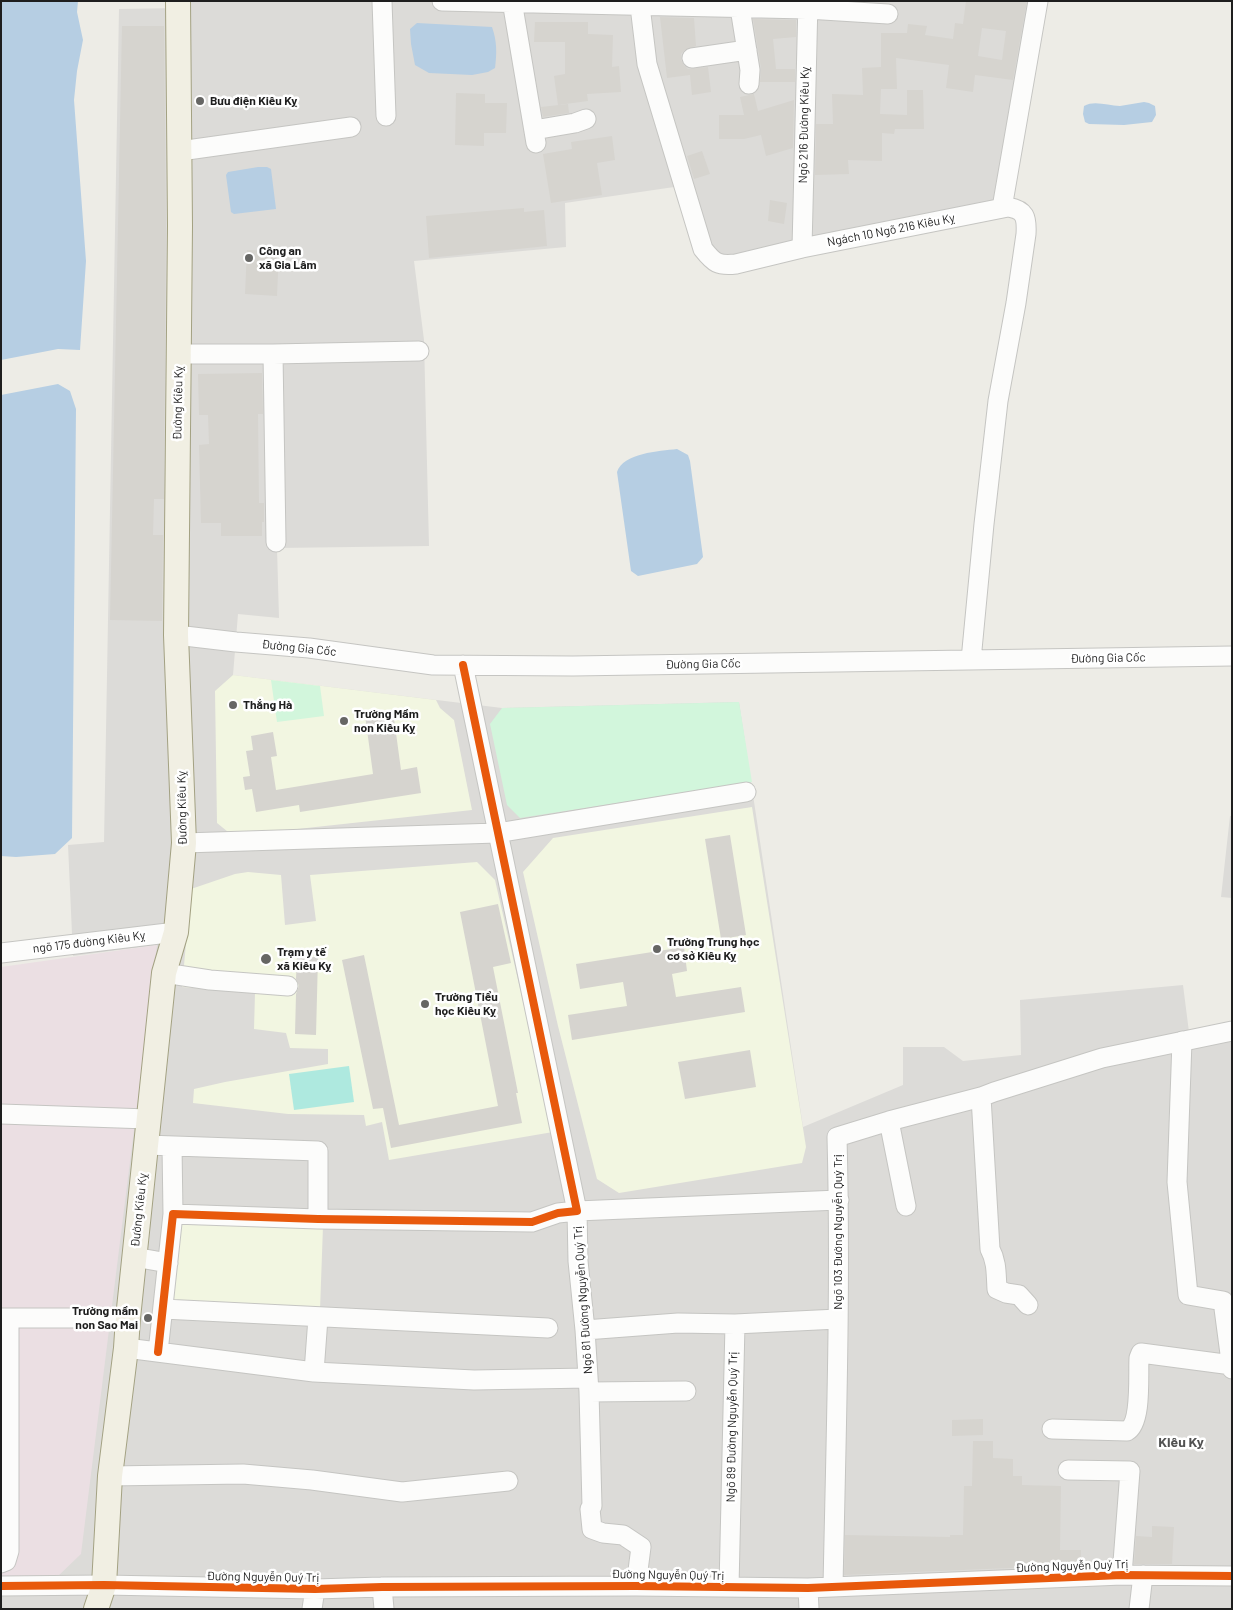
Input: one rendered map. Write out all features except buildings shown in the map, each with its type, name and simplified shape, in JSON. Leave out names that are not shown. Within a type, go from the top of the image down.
[{"type":"main road","name":"Đường Kiêu Kỵ","points":[[96,1609],[104,1585],[110,1476],[126,1348],[148,1119],[164,973],[176,932],[184,843],[176,635],[180,151],[178,1]]},
{"type":"street","points":[[382,1],[386,116]]},
{"type":"street","points":[[442,1],[740,8],[808,5],[888,14]]},
{"type":"street","points":[[1002,208],[1038,1]]},
{"type":"street","points":[[512,2],[535,137],[586,119]]},
{"type":"street","name":"Ngách 10 Ngõ 216 Kiêu Kỵ","points":[[630,4],[646,64],[703,249],[717,264],[736,264],[802,248],[1008,207],[1018,209],[1024,214],[1026,234],[1016,303],[998,401],[971,660]]},
{"type":"street","name":"Ngõ 216 Đường Kiêu Kỵ","points":[[802,248],[808,5]]},
{"type":"street","points":[[740,8],[750,70],[749,84]]},
{"type":"street","points":[[692,58],[747,50]]},
{"type":"street","points":[[180,151],[351,127]]},
{"type":"street","points":[[179,354],[273,354],[419,350]]},
{"type":"street","points":[[273,354],[276,542]]},
{"type":"street","name":"Đường Gia Cốc","points":[[176,635],[309,648],[433,665],[463,666],[1232,656]]},
{"type":"street","points":[[172,1214],[318,1219],[532,1222],[558,1214],[577,1211],[463,666]]},
{"type":"street","points":[[184,843],[498,832],[746,792]]},
{"type":"street","name":"ngõ 175 đường Kiêu Kỵ","points":[[1,953],[176,932]]},
{"type":"street","points":[[164,973],[210,980],[288,986]]},
{"type":"street","name":"Ngõ 103 Đường Nguyễn Quý Trị","points":[[832,1587],[838,1319],[839,1200],[837,1137],[981,1097],[1102,1058],[1232,1031]]},
{"type":"street","points":[[1182,1041],[1177,1182],[1188,1295],[1223,1302],[1232,1369]]},
{"type":"street","points":[[981,1097],[990,1249],[995,1258],[997,1289],[1019,1295],[1028,1305]]},
{"type":"street","points":[[1,1114],[148,1119]]},
{"type":"street","points":[[889,1121],[906,1206]]},
{"type":"street","points":[[146,1145],[318,1151],[318,1219]]},
{"type":"street","points":[[158,1352],[172,1214],[172,1146]]},
{"type":"street","name":"Ngõ 81 Đường Nguyễn Quý Trị","points":[[636,1586],[641,1547],[623,1535],[603,1533],[592,1529],[590,1509],[592,1506],[589,1385],[578,1262],[577,1211],[839,1200]]},
{"type":"street","points":[[134,1258],[168,1263]]},
{"type":"street","points":[[163,1309],[548,1328]]},
{"type":"street","points":[[1,1563],[6,1561],[9,1551],[5,1489],[5,1318],[128,1318]]},
{"type":"street","points":[[314,1372],[318,1318]]},
{"type":"street","points":[[585,1330],[678,1323],[735,1324],[838,1319]]},
{"type":"street","name":"Ngõ 89 Đường Nguyễn Quý Trị","points":[[728,1587],[735,1324]]},
{"type":"street","points":[[126,1348],[314,1372],[686,1391]]},
{"type":"street","points":[[1052,1429],[1127,1431],[1132,1428],[1137,1415],[1139,1358],[1141,1354],[1232,1365]]},
{"type":"street","points":[[1068,1470],[1130,1472],[1122,1576]]},
{"type":"street","points":[[110,1476],[244,1474],[312,1480],[402,1492],[508,1481]]},
{"type":"street","points":[[1139,1609],[1143,1575]]},
{"type":"street","name":"Đường Nguyễn Quý Trị","points":[[1,1586],[104,1585],[315,1589],[636,1586],[808,1588],[1143,1575],[1232,1576]]},
{"type":"street","points":[[382,1587],[384,1609]]},
{"type":"street","points":[[808,1588],[809,1609]]},
{"type":"street","points":[[312,1609],[315,1589]]},
{"type":"shaded area","points":[[1,1],[78,1],[77,12],[83,40],[74,100],[86,261],[80,350],[58,349],[1,360]]},
{"type":"shaded area","points":[[180,1],[1038,1],[995,211],[732,267],[702,253],[681,186],[565,203],[566,247],[414,261],[424,340],[429,546],[277,548],[279,618],[238,614],[233,675],[502,708],[739,702],[803,1127],[903,1085],[903,1047],[944,1047],[963,1061],[1021,1055],[1020,1000],[1183,985],[1190,1040],[1232,1032],[1232,1609],[1,1609],[1,1580],[156,945],[73,956],[68,845],[104,842],[119,9],[180,8]]},
{"type":"shaded area","points":[[417,23],[492,27],[496,47],[495,68],[488,72],[472,75],[429,73],[415,65],[410,29]]},
{"type":"shaded area","points":[[1144,102],[1155,106],[1156,115],[1152,122],[1124,125],[1089,124],[1085,122],[1084,106],[1088,104],[1097,103],[1120,106]]},
{"type":"shaded area","points":[[258,167],[271,169],[276,209],[234,214],[231,212],[226,175],[228,172]]},
{"type":"shaded area","points":[[58,384],[70,391],[76,409],[72,838],[55,854],[16,857],[1,856],[1,395]]},
{"type":"shaded area","points":[[677,449],[688,455],[690,461],[703,557],[697,564],[638,576],[631,571],[617,472],[626,461],[634,457],[652,452]]},
{"type":"shaded area","points":[[233,675],[436,700],[440,708],[454,720],[472,810],[233,836],[217,823],[215,691]]},
{"type":"shaded area","name":"Trường Trung học cơ sở Kiêu Kỵ","points":[[752,807],[806,1147],[802,1163],[619,1193],[597,1179],[558,1026],[523,872],[553,838]]},
{"type":"shaded area","points":[[1230,816],[1232,816],[1232,898],[1221,897]]},
{"type":"shaded area","name":"Trường Tiểu học Kiêu Kỵ","points":[[477,862],[495,880],[553,1132],[389,1160],[382,1122],[366,1126],[364,1115],[288,1114],[193,1103],[194,1089],[328,1064],[328,1049],[290,1048],[286,1033],[254,1029],[255,993],[182,987],[191,889],[235,874],[248,872],[281,875],[285,925],[316,921],[310,875]]},
{"type":"shaded area","points":[[157,945],[81,1554],[54,1580],[1,1580],[1,967]]},
{"type":"shaded area","points":[[349,1066],[354,1102],[294,1110],[289,1074]]},
{"type":"shaded area","points":[[177,1220],[323,1226],[320,1310],[169,1302]]},
{"type":"green space","points":[[271,680],[320,686],[324,716],[277,722]]},
{"type":"green space","points":[[739,702],[752,782],[520,818],[507,805],[490,724],[502,708]]},
{"type":"cycle path","points":[[158,1352],[173,1214],[318,1219],[532,1222],[558,1213],[577,1211],[463,665]]},
{"type":"cycle path","points":[[1,1586],[104,1585],[315,1589],[636,1586],[808,1588],[1122,1575],[1232,1576]]},
{"type":"place","name":"Bưu điện Kiêu Kỵ","points":[[200,101]]},
{"type":"place","name":"Công an xã Gia Lâm","points":[[249,258]]},
{"type":"place","name":"Thắng Hà","points":[[233,705]]},
{"type":"place","name":"Trường Mầm non Kiêu Kỵ","points":[[344,721]]},
{"type":"place","name":"Trường Trung học cơ sở Kiêu Kỵ","points":[[657,949]]},
{"type":"place","name":"Trạm y tế xã Kiêu Kỵ","points":[[266,959]]},
{"type":"place","name":"Trường Tiểu học Kiêu Kỵ","points":[[425,1004]]},
{"type":"place","name":"Trường mầm non Sao Mai","points":[[148,1318]]},
{"type":"district","name":"Kiêu Kỵ","points":[[1181,1442]]}]
